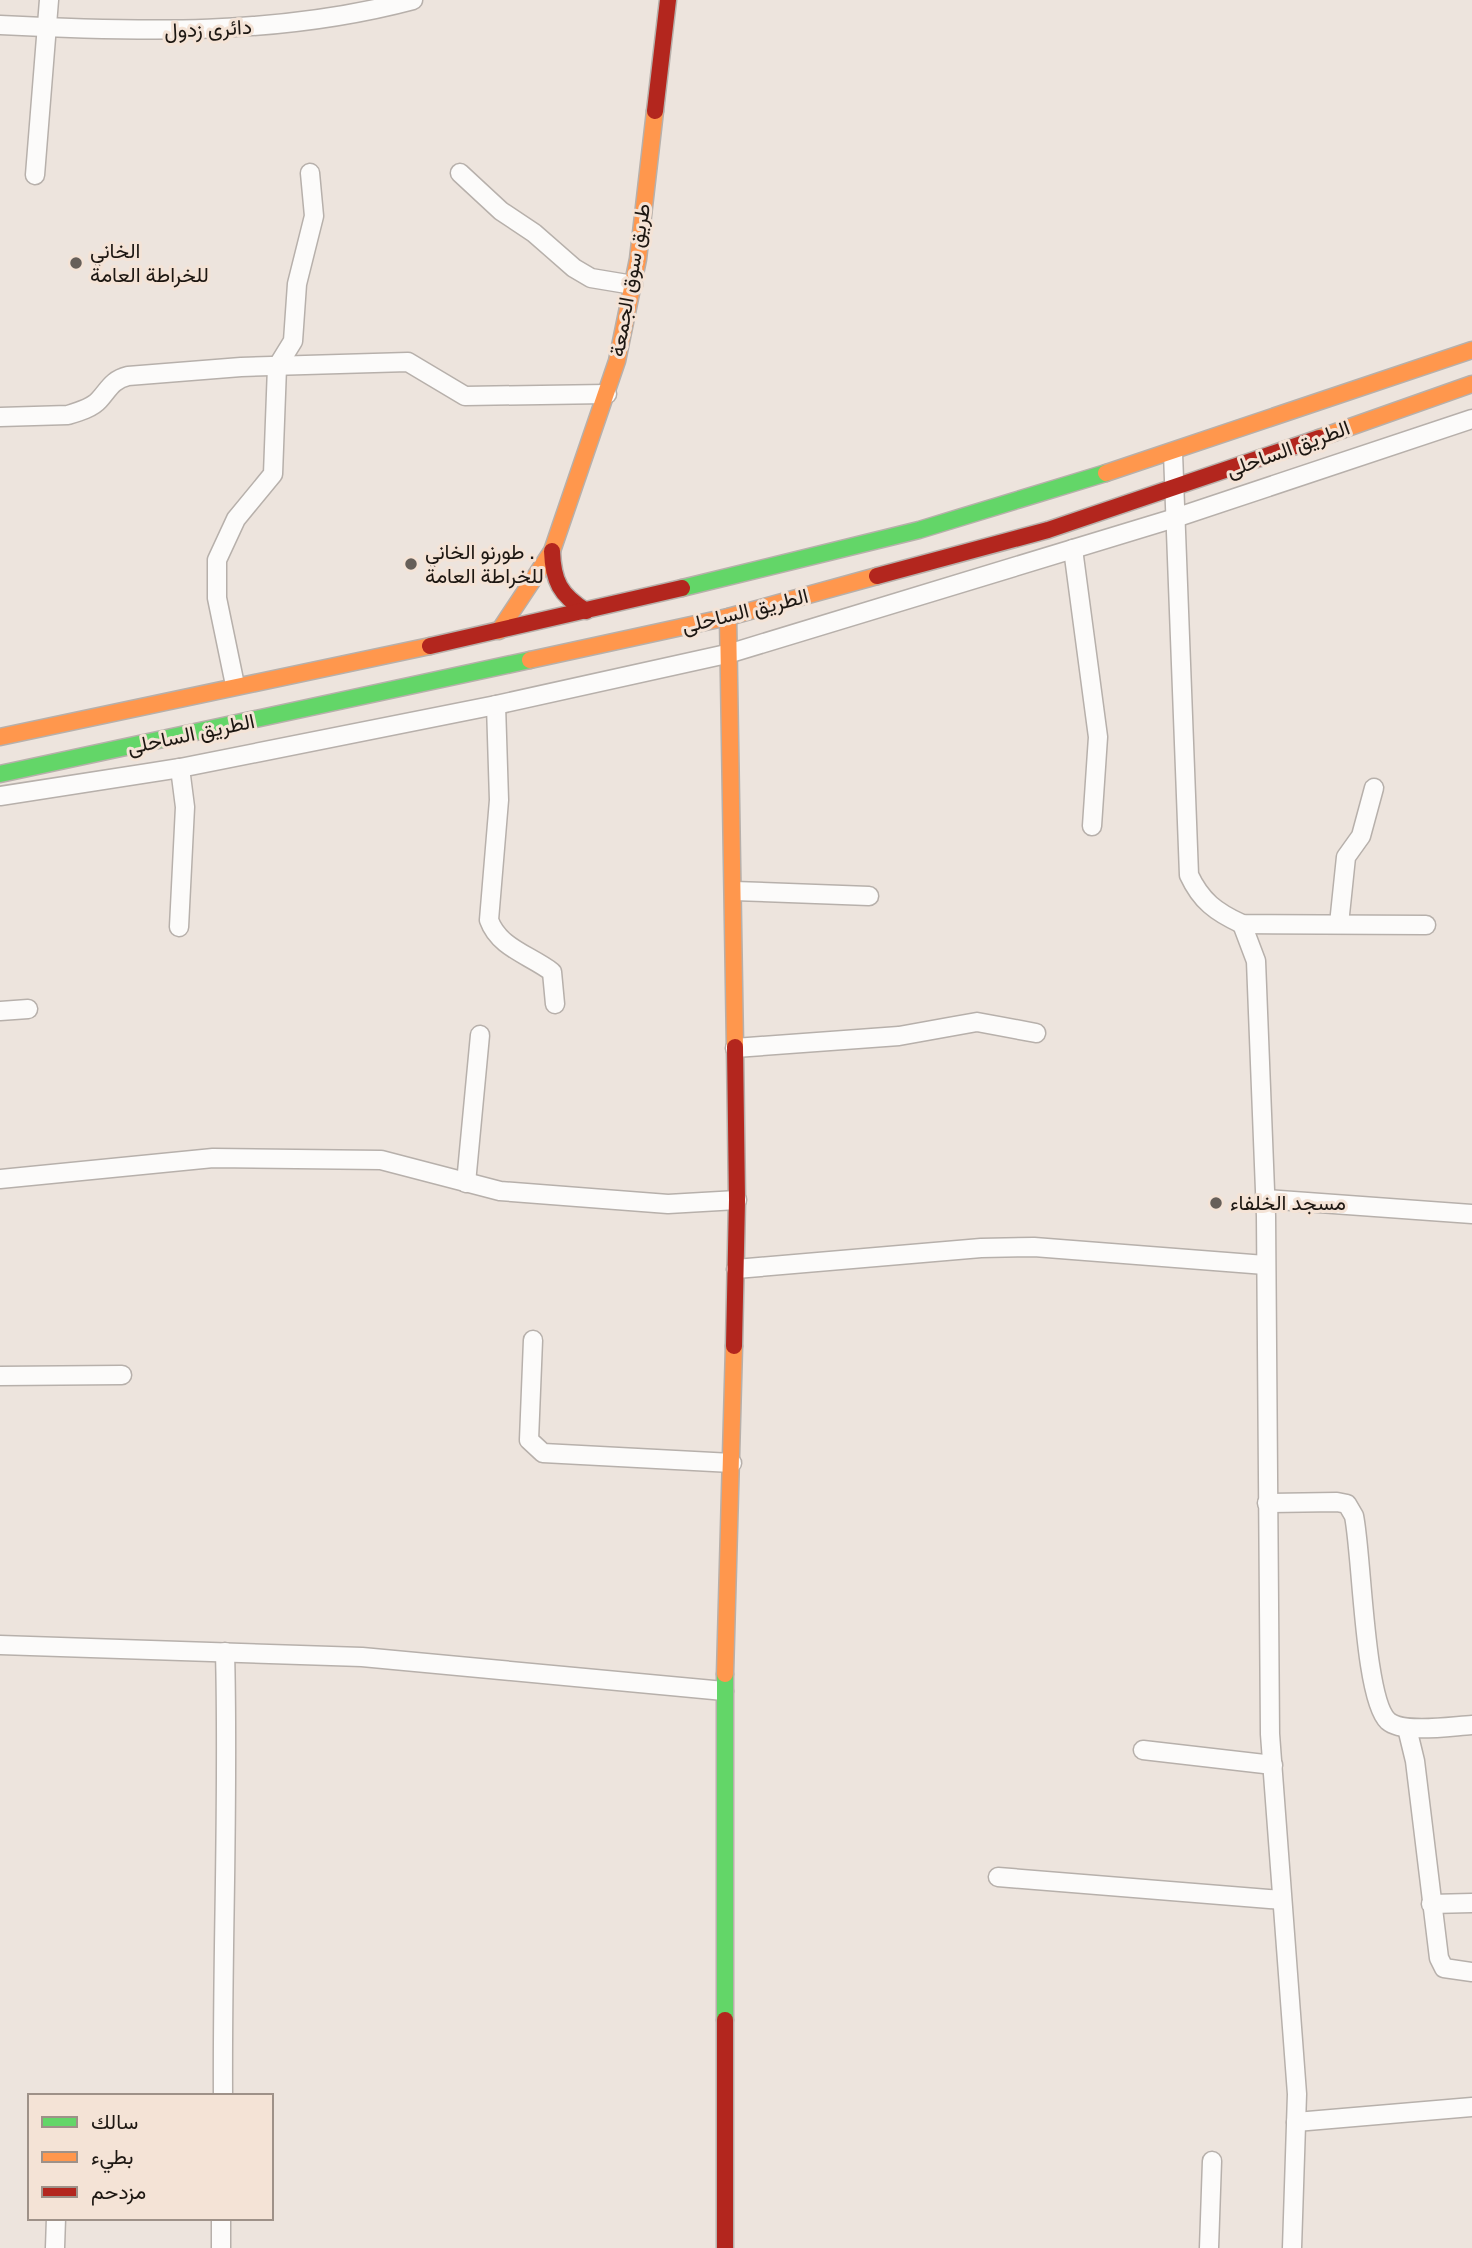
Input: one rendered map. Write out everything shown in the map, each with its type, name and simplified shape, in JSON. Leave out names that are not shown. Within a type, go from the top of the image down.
[{"type":"main road","name":"طريق سوق الجمعة","points":[[499,631],[552,551],[607,394],[633,285],[668,0]]},
{"type":"main road","name":"الطريق الساحلى","points":[[0,737],[499,631],[919,530],[1173,453],[1472,350]]},
{"type":"main road","name":"الطريق الساحلى","points":[[0,774],[728,617],[1048,530],[1175,489],[1472,384]]},
{"type":"main road","name":"طريق سوق الجمعة","points":[[552,551],[553,579],[564,599],[586,611]]},
{"type":"main road","points":[[725,2248],[724,1691],[737,1200],[731,653],[728,617]]},
{"type":"street","points":[[34,175],[49,0]]},
{"type":"street","name":"دائرى زدول","points":[[0,25],[140,32],[255,27],[358,13],[413,0]]},
{"type":"street","points":[[235,685],[217,598],[217,560],[236,519],[273,474],[277,367],[293,341],[297,284],[314,216],[310,173]]},
{"type":"street","points":[[460,173],[501,211],[554,249],[574,268],[591,278],[633,285]]},
{"type":"street","points":[[0,417],[58,416],[78,412],[99,401],[114,381],[128,376],[408,362],[465,396],[607,394]]},
{"type":"street","points":[[0,796],[180,768],[496,705],[731,653],[1175,518],[1472,419]]},
{"type":"street","points":[[1173,453],[1189,875],[1199,896],[1217,913],[1242,924],[1426,925]]},
{"type":"street","points":[[1073,549],[1098,737],[1092,826]]},
{"type":"street","points":[[496,705],[499,800],[489,920],[493,931],[502,941],[552,972],[555,1004]]},
{"type":"street","points":[[178,927],[185,807],[180,768]]},
{"type":"street","points":[[1339,924],[1346,857],[1361,836],[1374,788]]},
{"type":"street","points":[[734,891],[869,896]]},
{"type":"street","points":[[1242,924],[1256,961],[1265,1199],[1267,1503],[1273,1765],[1297,2094],[1292,2248]]},
{"type":"street","points":[[0,1011],[28,1009]]},
{"type":"street","points":[[735,1048],[899,1036],[977,1022],[1036,1033]]},
{"type":"street","points":[[466,1183],[480,1035]]},
{"type":"street","points":[[0,1179],[249,1157],[381,1160],[500,1191],[668,1204],[737,1200]]},
{"type":"street","points":[[1265,1199],[1472,1214]]},
{"type":"street","points":[[736,1269],[967,1249],[1034,1247],[1265,1265]]},
{"type":"street","points":[[533,1340],[529,1440],[543,1453],[732,1463]]},
{"type":"street","points":[[0,1376],[122,1375]]},
{"type":"street","points":[[1267,1503],[1337,1502],[1347,1504],[1351,1510],[1357,1528],[1364,1616],[1379,1708],[1389,1722],[1407,1728],[1472,1725]]},
{"type":"street","points":[[0,1645],[362,1657],[724,1691]]},
{"type":"street","points":[[223,2094],[222,1945],[228,1740],[225,1652]]},
{"type":"street","points":[[1407,1728],[1415,1761],[1439,1958],[1444,1968],[1472,1972]]},
{"type":"street","points":[[1143,1750],[1273,1765]]},
{"type":"street","points":[[998,1877],[1282,1900]]},
{"type":"street","points":[[1431,1904],[1472,1903]]},
{"type":"street","points":[[1296,2122],[1472,2107]]},
{"type":"street","points":[[1209,2248],[1212,2161]]},
{"type":"street","points":[[55,2248],[56,2220]]},
{"type":"street","points":[[220,2248],[221,2220]]},
{"type":"traffic: fast","points":[[682,588],[919,530],[1106,473]]},
{"type":"traffic: fast","points":[[0,774],[530,660]]},
{"type":"traffic: fast","points":[[725,1674],[725,2020]]},
{"type":"traffic: slow","points":[[499,631],[552,551],[617,361],[638,259],[655,111]]},
{"type":"traffic: slow","points":[[1106,473],[1472,350]]},
{"type":"traffic: slow","points":[[1319,438],[1472,384]]},
{"type":"traffic: slow","points":[[530,660],[728,617],[877,576]]},
{"type":"traffic: slow","points":[[728,617],[735,1047]]},
{"type":"traffic: slow","points":[[0,737],[430,646]]},
{"type":"traffic: slow","points":[[725,1674],[734,1346]]},
{"type":"traffic: jam","points":[[655,111],[668,0]]},
{"type":"traffic: jam","points":[[877,576],[1048,530],[1319,438]]},
{"type":"traffic: jam","points":[[552,551],[556,579],[564,593],[586,611]]},
{"type":"traffic: jam","points":[[430,646],[682,588]]},
{"type":"traffic: jam","points":[[734,1346],[737,1200],[735,1047]]},
{"type":"traffic: jam","points":[[725,2020],[725,2248]]},
{"type":"place","name":"الخاني للخراطة العامة","points":[[76,263]]},
{"type":"place","name":"طورنو الخاني . للخراطة العامة","points":[[411,564]]},
{"type":"place","name":"مسجد الخلفاء","points":[[1216,1203]]}]
